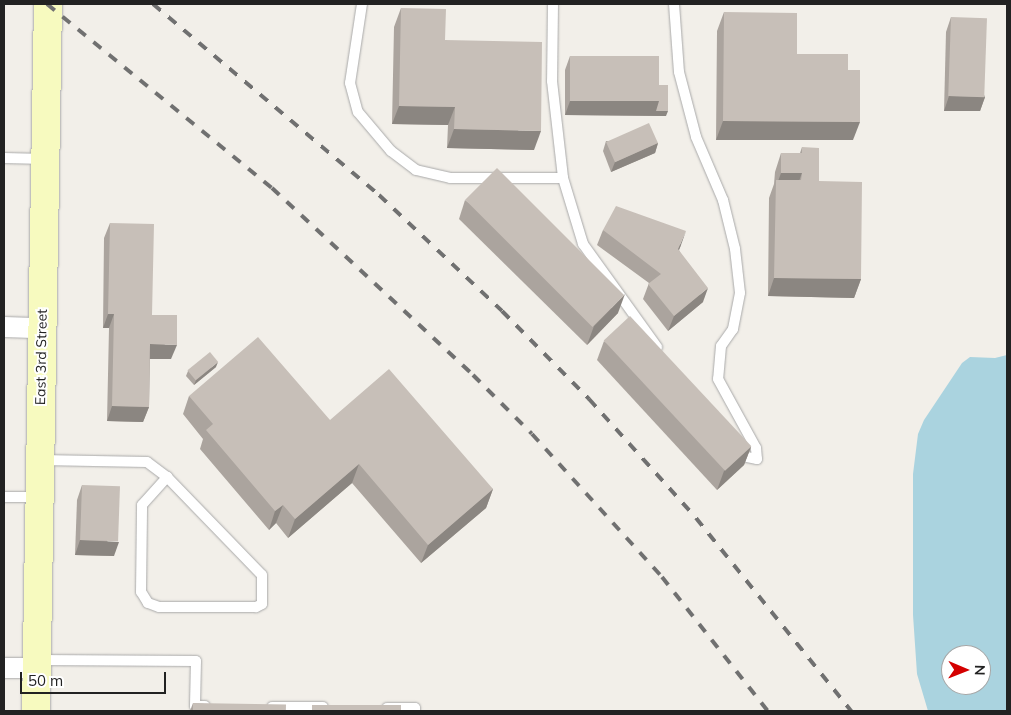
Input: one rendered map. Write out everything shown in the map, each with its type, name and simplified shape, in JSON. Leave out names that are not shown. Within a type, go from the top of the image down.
[{"type":"street","name":"East 3rd Street","points":[[36,711],[41,328],[48,4]]},
{"type":"street","points":[[4,327],[41,328]]},
{"type":"street","points":[[4,668],[37,664]]},
{"type":"lane","points":[[362,4],[350,83],[358,112],[391,151],[416,170],[450,178],[563,178]]},
{"type":"lane","points":[[553,4],[552,81],[563,178],[583,244],[661,353]]},
{"type":"lane","points":[[674,4],[679,72],[696,137],[723,200],[735,249],[740,293],[733,329],[721,346],[718,379],[756,448],[757,459],[742,456],[730,441]]},
{"type":"lane","points":[[4,158],[44,158]]},
{"type":"lane","points":[[40,460],[146,462],[167,477],[262,575],[262,604],[256,607],[159,607],[148,604],[141,592],[142,505],[167,477]]},
{"type":"lane","points":[[4,497],[40,498]]},
{"type":"lane","points":[[37,664],[196,662],[195,706],[215,706]]},
{"type":"lane","points":[[264,706],[294,709],[332,707]]},
{"type":"lane","points":[[378,708],[415,708],[415,711]]},
{"type":"water","points":[[1007,355],[1007,711],[928,711],[917,674],[913,615],[913,474],[918,434],[924,420],[962,363],[970,357],[995,358]]},
{"type":"building","points":[[401,8],[446,9],[445,40],[542,42],[541,131],[454,129],[455,107],[399,106]]},
{"type":"building","points":[[724,12],[797,13],[797,54],[848,54],[848,70],[860,70],[860,122],[723,121]]},
{"type":"building","points":[[951,17],[987,18],[984,97],[948,96]]},
{"type":"building","points":[[570,56],[659,56],[659,101],[570,101]]},
{"type":"building","points":[[659,85],[668,85],[668,111],[656,111],[659,101]]},
{"type":"building","points":[[649,123],[658,143],[615,162],[606,142]]},
{"type":"building","points":[[802,147],[819,148],[819,181],[862,182],[861,279],[774,278],[776,180],[801,180],[802,173],[781,173],[781,153],[802,153]]},
{"type":"building","points":[[497,168],[624,295],[592,327],[465,200]]},
{"type":"building","points":[[616,206],[686,231],[678,249],[708,288],[674,316],[648,284],[661,274],[603,230]]},
{"type":"building","points":[[110,223],[154,224],[152,315],[177,315],[177,345],[150,344],[149,407],[112,406],[114,314],[108,314]]},
{"type":"building","points":[[630,316],[751,446],[725,471],[604,341]]},
{"type":"building","points":[[258,337],[330,420],[389,369],[493,489],[428,545],[359,464],[295,519],[283,505],[275,511],[206,430],[213,424],[189,396]]},
{"type":"building","points":[[210,352],[218,362],[196,380],[187,370]]},
{"type":"building","points":[[82,485],[120,486],[118,541],[80,540]]},
{"type":"building","points":[[193,703],[286,705],[286,711],[193,711]]},
{"type":"building","points":[[312,705],[401,705],[401,711],[312,711]]},
{"type":"railway","points":[[47,4],[272,188],[473,375],[532,434],[662,577],[768,711]]},
{"type":"railway","points":[[153,4],[379,195],[502,311],[589,399],[696,518],[851,711]]}]
